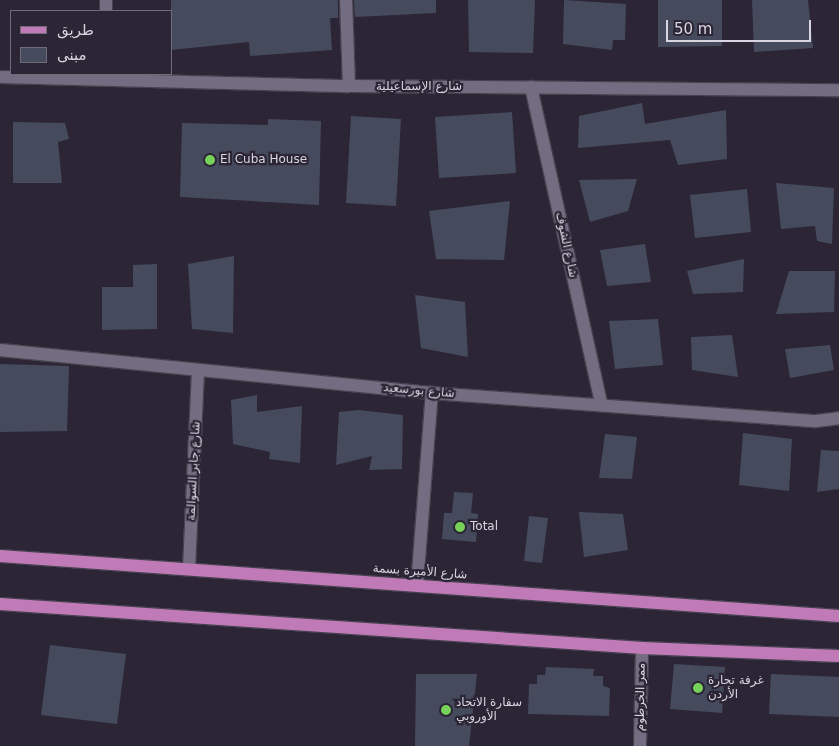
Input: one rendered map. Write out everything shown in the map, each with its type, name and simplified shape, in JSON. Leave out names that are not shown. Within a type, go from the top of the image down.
[{"type":"main road","name":"شارع الأميرة بسمة","points":[[0,556],[839,616]]},
{"type":"main road","points":[[0,604],[642,648],[839,656]]},
{"type":"street","points":[[346,0],[350,86]]},
{"type":"street","name":"شارع الإسماعيلية","points":[[0,77],[110,77],[350,86],[839,90]]},
{"type":"street","name":"شارع الشوف","points":[[532,87],[602,404]]},
{"type":"street","name":"شارع بورسعيد","points":[[0,350],[198,372],[432,393],[816,421],[839,418]]},
{"type":"street","name":"شارع جابر السوالمة","points":[[189,569],[198,372]]},
{"type":"street","points":[[417,586],[432,393]]},
{"type":"street","name":"ممر الخرطوم","points":[[640,746],[642,648]]},
{"type":"building","points":[[171,0],[338,0],[338,18],[330,18],[332,50],[250,56],[249,42],[172,50]]},
{"type":"building","points":[[354,0],[436,0],[436,13],[355,17]]},
{"type":"building","points":[[468,0],[535,0],[533,53],[469,52]]},
{"type":"building","points":[[564,0],[626,4],[625,40],[613,40],[612,50],[563,44]]},
{"type":"building","points":[[658,0],[722,0],[722,46],[658,47]]},
{"type":"building","points":[[752,0],[808,0],[813,48],[754,52]]},
{"type":"building","points":[[642,103],[645,124],[726,110],[727,159],[678,165],[670,140],[578,148],[579,116]]},
{"type":"building","points":[[512,112],[516,173],[439,178],[435,117]]},
{"type":"building","points":[[351,116],[401,119],[396,206],[346,203]]},
{"type":"building","points":[[268,119],[321,121],[319,205],[180,197],[182,123],[268,125]]},
{"type":"building","points":[[13,122],[65,123],[69,139],[58,142],[62,183],[13,183]]},
{"type":"building","points":[[637,179],[628,211],[590,222],[579,180]]},
{"type":"building","points":[[776,183],[834,188],[832,244],[817,241],[815,226],[781,229]]},
{"type":"building","points":[[747,189],[751,232],[695,238],[690,195]]},
{"type":"building","points":[[510,201],[504,260],[436,259],[429,211]]},
{"type":"building","points":[[645,244],[651,282],[607,286],[600,250]]},
{"type":"building","points":[[234,256],[233,333],[192,329],[188,264]]},
{"type":"building","points":[[744,259],[743,292],[693,294],[687,271]]},
{"type":"building","points":[[157,264],[157,329],[102,330],[102,287],[133,287],[133,265]]},
{"type":"building","points":[[789,271],[835,271],[834,312],[776,314]]},
{"type":"building","points":[[415,295],[465,302],[468,357],[421,348]]},
{"type":"building","points":[[658,319],[663,365],[615,369],[609,321]]},
{"type":"building","points":[[732,335],[738,377],[692,370],[691,337]]},
{"type":"building","points":[[830,345],[834,370],[790,378],[785,349]]},
{"type":"building","points":[[0,364],[69,366],[67,431],[0,432]]},
{"type":"building","points":[[257,395],[257,412],[302,406],[300,463],[269,459],[270,452],[233,444],[231,400]]},
{"type":"building","points":[[359,410],[403,415],[402,469],[369,470],[372,456],[336,465],[339,412]]},
{"type":"building","points":[[743,433],[792,439],[789,491],[739,485]]},
{"type":"building","points":[[605,434],[637,437],[632,479],[599,478]]},
{"type":"building","points":[[821,450],[839,451],[839,489],[817,492]]},
{"type":"building","name":"Total","points":[[454,492],[473,493],[471,513],[478,514],[476,542],[442,539],[444,513],[452,513]]},
{"type":"building","points":[[579,512],[623,514],[628,550],[584,557]]},
{"type":"building","name":"Total","points":[[529,516],[548,518],[542,563],[524,561]]},
{"type":"building","points":[[50,645],[126,654],[117,724],[41,715]]},
{"type":"building","name":"غرفة تجارة الأردن","points":[[674,664],[725,667],[722,713],[670,709]]},
{"type":"building","points":[[546,667],[594,669],[593,676],[603,676],[603,686],[610,688],[609,716],[528,714],[529,684],[537,684],[537,675],[545,675]]},
{"type":"building","name":"سفارة الاتحاد الأوروبي","points":[[416,674],[477,674],[469,746],[415,746]]},
{"type":"building","points":[[771,674],[839,677],[839,717],[769,714]]},
{"type":"place","name":"El Cuba House","points":[[210,160]]},
{"type":"place","name":"Total","points":[[460,527]]},
{"type":"place","name":"غرفة تجارة الأردن","points":[[698,688]]},
{"type":"place","name":"سفارة الاتحاد الأوروبي","points":[[446,710]]}]
